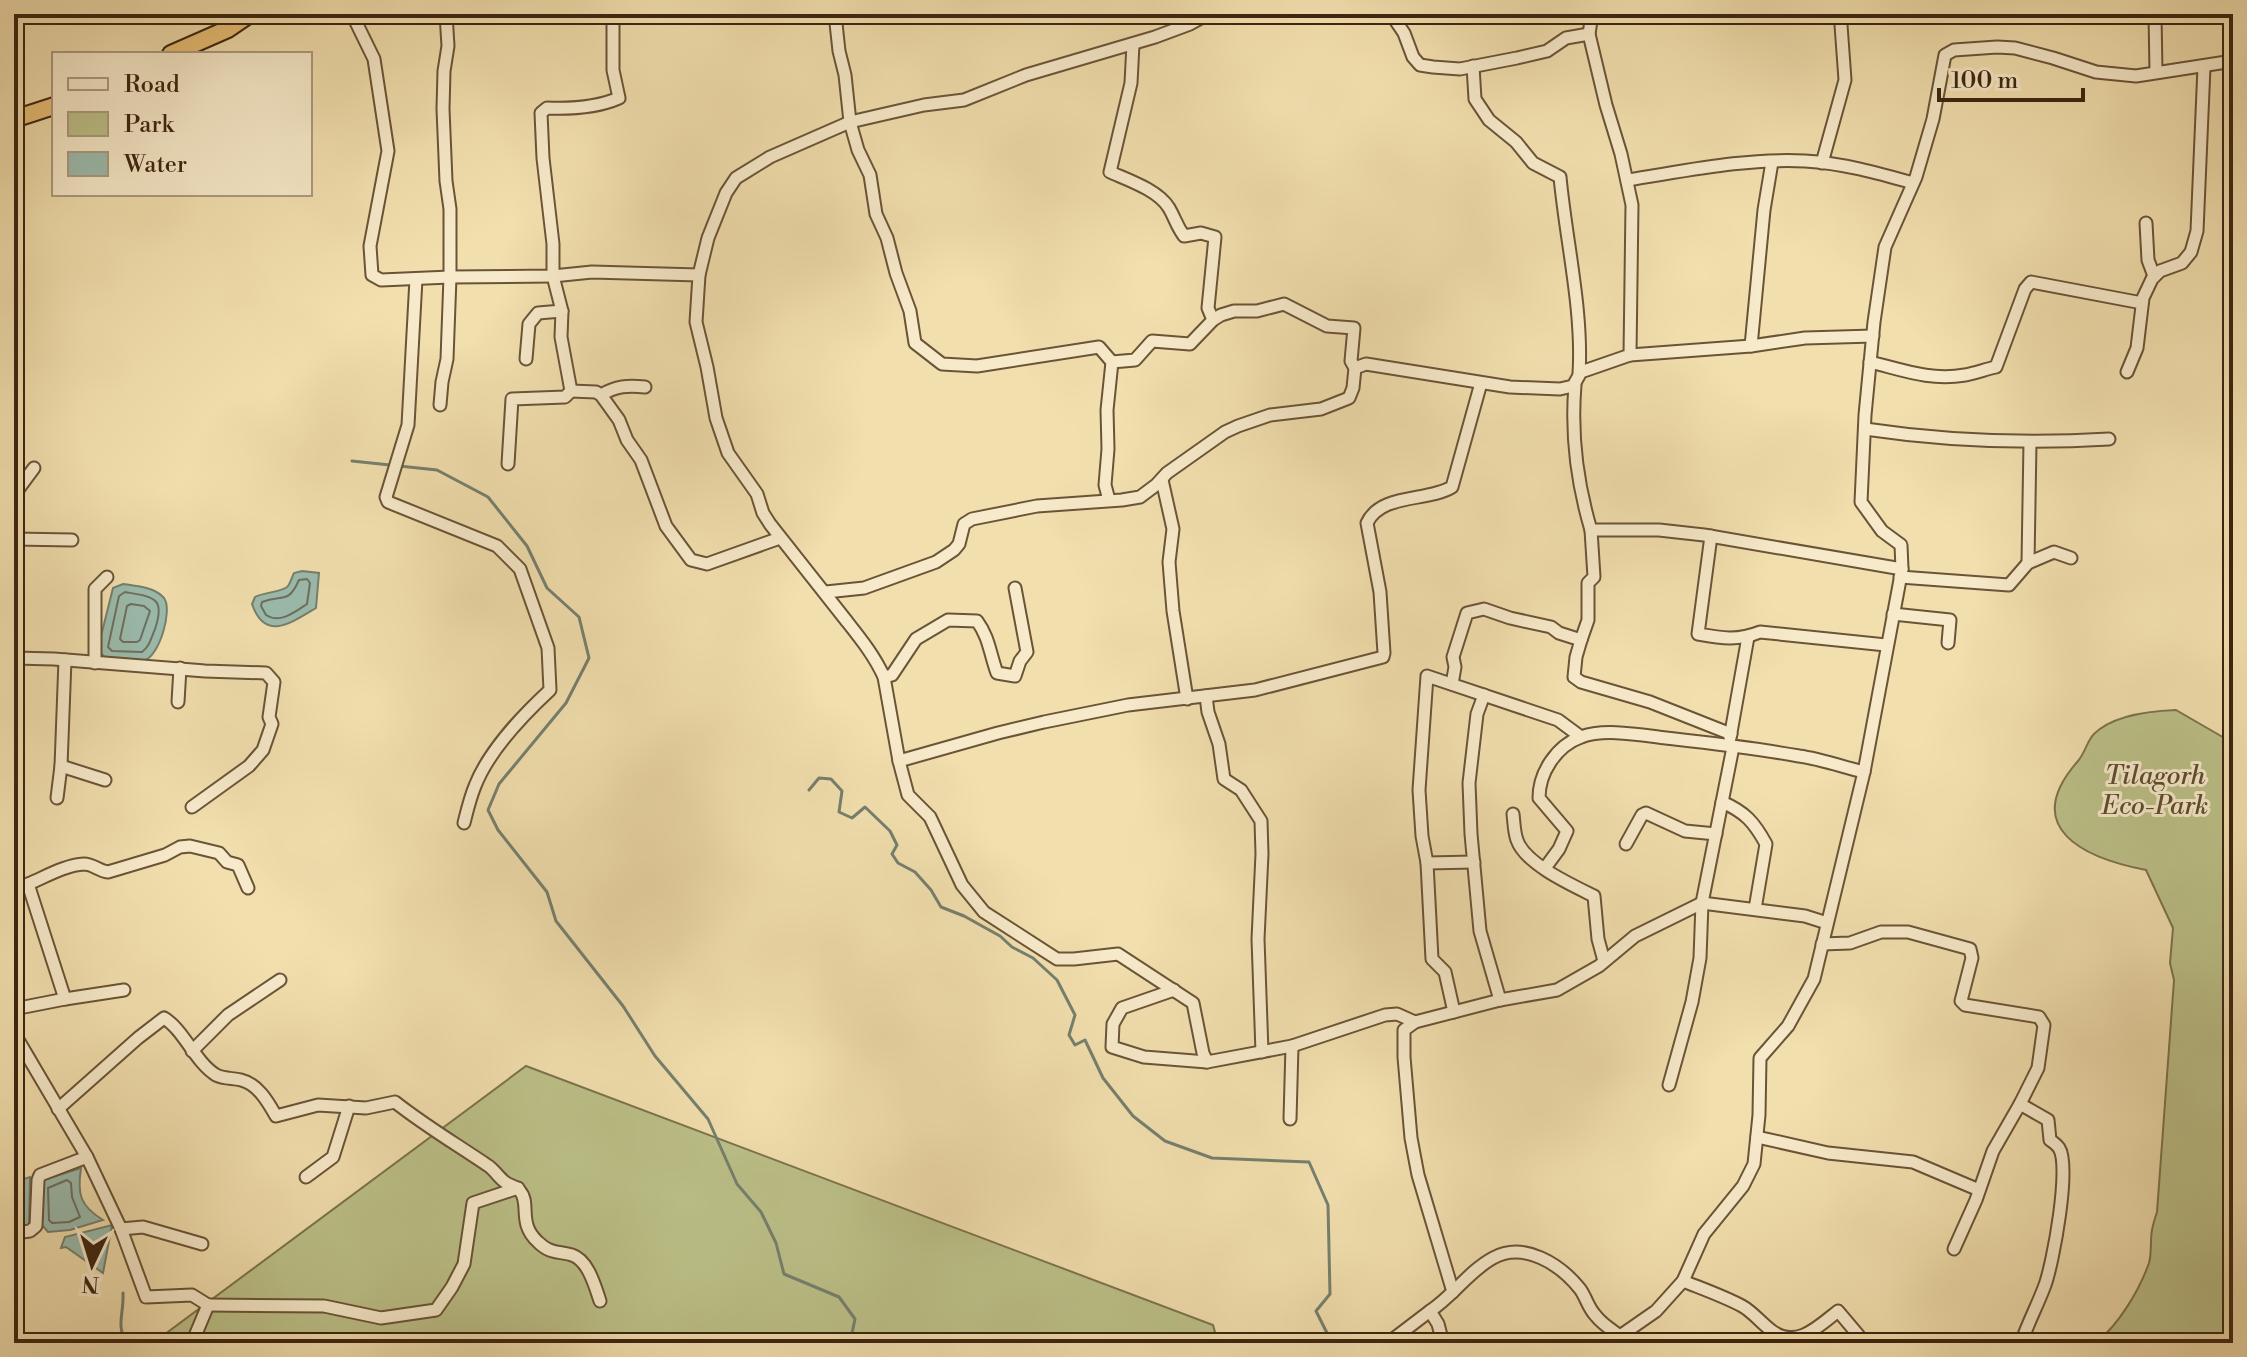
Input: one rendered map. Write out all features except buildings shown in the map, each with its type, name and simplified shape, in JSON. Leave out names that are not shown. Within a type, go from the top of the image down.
[{"type":"highway","points":[[174,52],[226,21],[250,14]]},
{"type":"highway","points":[[14,119],[52,107]]},
{"type":"street","points":[[352,14],[374,59],[388,151],[370,246],[372,275],[381,280],[553,276],[592,272],[699,275]]},
{"type":"street","points":[[440,405],[447,359],[450,277],[450,209],[443,109],[448,46],[446,14]]},
{"type":"street","points":[[571,391],[561,337],[562,311],[553,276],[541,113],[547,108],[570,109],[608,103],[619,98],[613,70],[613,14]]},
{"type":"street","points":[[835,14],[850,122],[858,150],[870,175],[876,214],[887,238],[910,311],[915,343],[942,364],[977,366],[1099,347],[1112,362],[1105,485],[1109,500]]},
{"type":"street","points":[[1207,1062],[1193,1003],[1118,954],[1057,959],[984,912],[962,885],[930,817],[908,795],[884,677],[871,651],[780,538],[763,513],[757,494],[728,453],[716,418],[696,322],[699,275],[708,238],[726,193],[736,178],[770,157],[850,122],[924,105],[964,100],[1026,75],[1190,24],[1208,14]]},
{"type":"street","points":[[1391,14],[1420,65],[1460,69],[1547,51],[1566,38],[1589,34]]},
{"type":"street","points":[[1592,14],[1589,34],[1632,205],[1630,355]]},
{"type":"street","points":[[1822,163],[1845,80],[1841,25],[1844,14]]},
{"type":"street","points":[[2155,14],[2156,72]]},
{"type":"street","points":[[1133,44],[1131,83],[1110,172],[1156,196],[1169,207],[1174,224],[1184,236],[1201,233],[1215,237],[1208,308],[1213,320]]},
{"type":"street","points":[[1388,1343],[1482,1265],[1495,1256],[1513,1251],[1535,1254],[1563,1271],[1581,1290],[1597,1318],[1618,1340],[1656,1311],[1683,1281],[1704,1234],[1743,1186],[1754,1164],[1760,1058],[1788,1026],[1814,979],[1864,772],[1901,573],[1901,545],[1882,531],[1861,502],[1870,362],[1885,247],[1913,183],[1933,119],[1943,59],[1949,52],[2015,48],[2096,72],[2136,76],[2233,61]]},
{"type":"street","points":[[1473,66],[1475,99],[1489,120],[1516,142],[1533,163],[1560,177],[1580,356],[1572,420],[1584,509],[1591,530],[1594,577],[1588,583],[1588,620],[1576,657],[1574,677],[1581,682],[1650,702],[1731,742]]},
{"type":"street","points":[[2127,372],[2137,348],[2142,303],[2154,276],[2182,263],[2191,252],[2197,231],[2204,67]]},
{"type":"street","points":[[1627,180],[1728,164],[1772,162],[1822,163],[1868,170],[1913,183]]},
{"type":"street","points":[[1751,346],[1759,246],[1772,162]]},
{"type":"street","points":[[2146,223],[2148,260],[2154,276]]},
{"type":"street","points":[[416,279],[408,425],[386,497],[388,502],[497,546],[520,569],[548,648],[550,690],[519,719],[489,761],[475,784],[464,823]]},
{"type":"street","points":[[1870,362],[1933,377],[1968,375],[1996,367],[2025,289],[2031,282],[2142,303]]},
{"type":"street","points":[[826,592],[864,588],[936,562],[954,550],[959,544],[964,524],[972,519],[1037,506],[1140,497],[1167,473],[1225,432],[1270,415],[1321,409],[1349,398],[1355,368],[1351,361],[1354,328],[1327,326],[1284,304],[1257,311],[1234,311],[1213,320],[1190,344],[1152,341],[1135,360],[1112,362]]},
{"type":"street","points":[[526,359],[529,324],[538,313],[562,311]]},
{"type":"street","points":[[1355,368],[1366,364],[1481,383],[1560,389],[1569,388],[1581,372],[1630,355],[1751,346],[1805,338],[1873,336]]},
{"type":"street","points":[[899,761],[1044,722],[1128,705],[1255,690],[1383,657],[1380,592],[1367,523],[1369,517],[1400,500],[1430,495],[1452,487],[1481,383]]},
{"type":"street","points":[[601,395],[613,387],[645,387]]},
{"type":"street","points":[[508,464],[512,399],[565,397],[571,391],[596,392],[619,420],[627,440],[641,460],[666,526],[691,560],[707,564],[780,538]]},
{"type":"street","points":[[1865,429],[1975,441],[2109,439]]},
{"type":"street","points":[[2028,563],[2030,442]]},
{"type":"street","points":[[14,495],[34,468]]},
{"type":"street","points":[[1162,480],[1173,529],[1169,562],[1173,611],[1187,699]]},
{"type":"street","points":[[1591,530],[1659,530],[1711,536],[1901,573],[2009,585],[2028,563],[2054,552],[2071,558]]},
{"type":"street","points":[[1711,536],[1698,634],[1730,640],[1760,632],[1886,645]]},
{"type":"street","points":[[14,539],[72,540]]},
{"type":"street","points":[[95,663],[95,589],[107,577]]},
{"type":"street","points":[[884,677],[892,675],[916,639],[948,620],[977,621],[986,633],[997,673],[1015,676],[1027,652],[1015,588]]},
{"type":"street","points":[[1452,684],[1453,657],[1459,635],[1467,613],[1474,610],[1484,609],[1551,627],[1581,640]]},
{"type":"street","points":[[1893,614],[1950,620],[1948,643]]},
{"type":"street","points":[[1669,1085],[1700,958],[1702,903],[1722,802],[1748,637]]},
{"type":"street","points":[[14,658],[266,673],[274,682],[269,717],[272,724],[263,750],[249,766],[192,807]]},
{"type":"street","points":[[57,798],[65,660]]},
{"type":"street","points":[[178,702],[180,668]]},
{"type":"street","points":[[1454,1012],[1445,972],[1432,959],[1427,863],[1422,836],[1419,790],[1427,676],[1558,720],[1581,737]]},
{"type":"street","points":[[1484,695],[1477,714],[1469,783],[1480,931],[1500,1000]]},
{"type":"street","points":[[1206,696],[1219,744],[1224,779],[1241,790],[1261,821],[1258,939],[1262,1052]]},
{"type":"street","points":[[1545,868],[1567,831],[1539,798],[1539,784],[1558,752],[1581,737],[1611,733],[1731,742],[1864,772]]},
{"type":"street","points":[[61,766],[105,780]]},
{"type":"street","points":[[1722,802],[1737,808],[1752,820],[1766,844],[1755,909]]},
{"type":"street","points":[[1626,844],[1646,813],[1685,831],[1716,834]]},
{"type":"street","points":[[1513,814],[1517,842],[1528,858],[1594,896],[1598,939],[1604,961]]},
{"type":"street","points":[[14,889],[69,867],[86,864],[108,872],[190,846],[219,853],[227,862],[238,865],[248,888]]},
{"type":"street","points":[[1427,863],[1474,862]]},
{"type":"street","points":[[28,884],[65,999]]},
{"type":"street","points":[[1453,1292],[1418,1175],[1411,1138],[1404,1030],[1415,1022],[1500,1000],[1557,990],[1604,961],[1635,936],[1702,903],[1805,916],[1827,923]]},
{"type":"street","points":[[1822,944],[1850,943],[1881,932],[1908,932],[1970,949],[1972,958],[1961,1001],[1965,1005],[2039,1017],[2044,1025],[2038,1068],[1993,1151],[1954,1249]]},
{"type":"street","points":[[192,1051],[228,1015],[280,980]]},
{"type":"street","points":[[14,1009],[124,990]]},
{"type":"street","points":[[1174,990],[1122,1008],[1113,1024],[1112,1047],[1144,1057],[1207,1062],[1292,1046],[1385,1015],[1397,1014],[1415,1022]]},
{"type":"street","points":[[58,1109],[164,1018],[172,1023],[192,1051],[215,1074],[246,1081],[265,1097],[276,1116],[318,1105],[366,1108],[395,1102],[414,1118],[491,1167],[505,1183],[518,1188],[524,1198],[526,1227],[533,1237],[554,1253],[580,1259],[600,1301]]},
{"type":"street","points":[[14,1033],[87,1157],[121,1229],[146,1297],[192,1295],[208,1305],[324,1306],[381,1318],[436,1310],[464,1264],[473,1203],[518,1188]]},
{"type":"street","points":[[1290,1119],[1292,1046]]},
{"type":"street","points":[[2020,1104],[2048,1120],[2050,1140],[2060,1148],[2062,1158],[2061,1203],[2052,1257],[2045,1284],[2021,1343]]},
{"type":"street","points":[[306,1177],[333,1157],[349,1106]]},
{"type":"street","points":[[1757,1137],[1828,1153],[1913,1162],[1979,1190]]},
{"type":"street","points":[[14,1233],[33,1230],[36,1226],[38,1177],[87,1157]]},
{"type":"street","points":[[121,1229],[143,1227],[202,1244]]},
{"type":"street","points":[[1683,1281],[1745,1307],[1784,1339],[1801,1336],[1838,1311],[1865,1343]]},
{"type":"street","points":[[195,1336],[208,1305]]},
{"type":"street","points":[[1430,1311],[1438,1324],[1443,1343]]},
{"type":"green space","name":"Tilagorh Eco-Park","points":[[2176,710],[2233,743],[2233,1343],[2096,1343],[2127,1306],[2140,1285],[2150,1259],[2157,1212],[2174,980],[2170,963],[2173,928],[2146,870],[2123,865],[2082,848],[2067,836],[2057,822],[2055,805],[2061,784],[2092,737],[2102,728],[2132,715]]},
{"type":"green space","points":[[526,1066],[1213,1325],[1218,1343],[153,1343]]},
{"type":"water","points":[[294,573],[319,573],[316,608],[280,626],[264,623],[252,604],[255,597],[286,588]]},
{"type":"water","points":[[123,584],[156,591],[166,604],[166,622],[160,642],[145,660],[106,659],[100,652],[99,644],[113,588]]},
{"type":"water","points":[[81,1168],[82,1198],[89,1210],[103,1220],[70,1230],[48,1232],[42,1225],[40,1181]]},
{"type":"water","points":[[30,1177],[29,1225],[14,1227],[14,1182]]},
{"type":"water","points":[[112,1225],[103,1273],[66,1247],[61,1248],[65,1237]]},
{"type":"waterway","points":[[352,461],[437,470],[488,497],[527,546],[547,588],[579,617],[589,658],[566,703],[499,784],[488,810],[498,830],[547,892],[556,921],[623,1006],[655,1056],[708,1119],[737,1184],[761,1212],[776,1243],[784,1274],[839,1297],[855,1319],[850,1343]]},
{"type":"waterway","points":[[809,790],[819,778],[831,779],[842,791],[839,812],[852,818],[865,807],[890,831],[897,845],[892,854],[898,863],[915,872],[941,907],[1000,936],[1012,947],[1033,958],[1057,980],[1075,1015],[1069,1035],[1075,1045],[1085,1040],[1103,1078],[1133,1116],[1165,1141],[1212,1158],[1309,1162],[1328,1205],[1330,1294],[1316,1311],[1332,1343]]},
{"type":"waterway","points":[[123,1293],[121,1324],[126,1343]]}]
